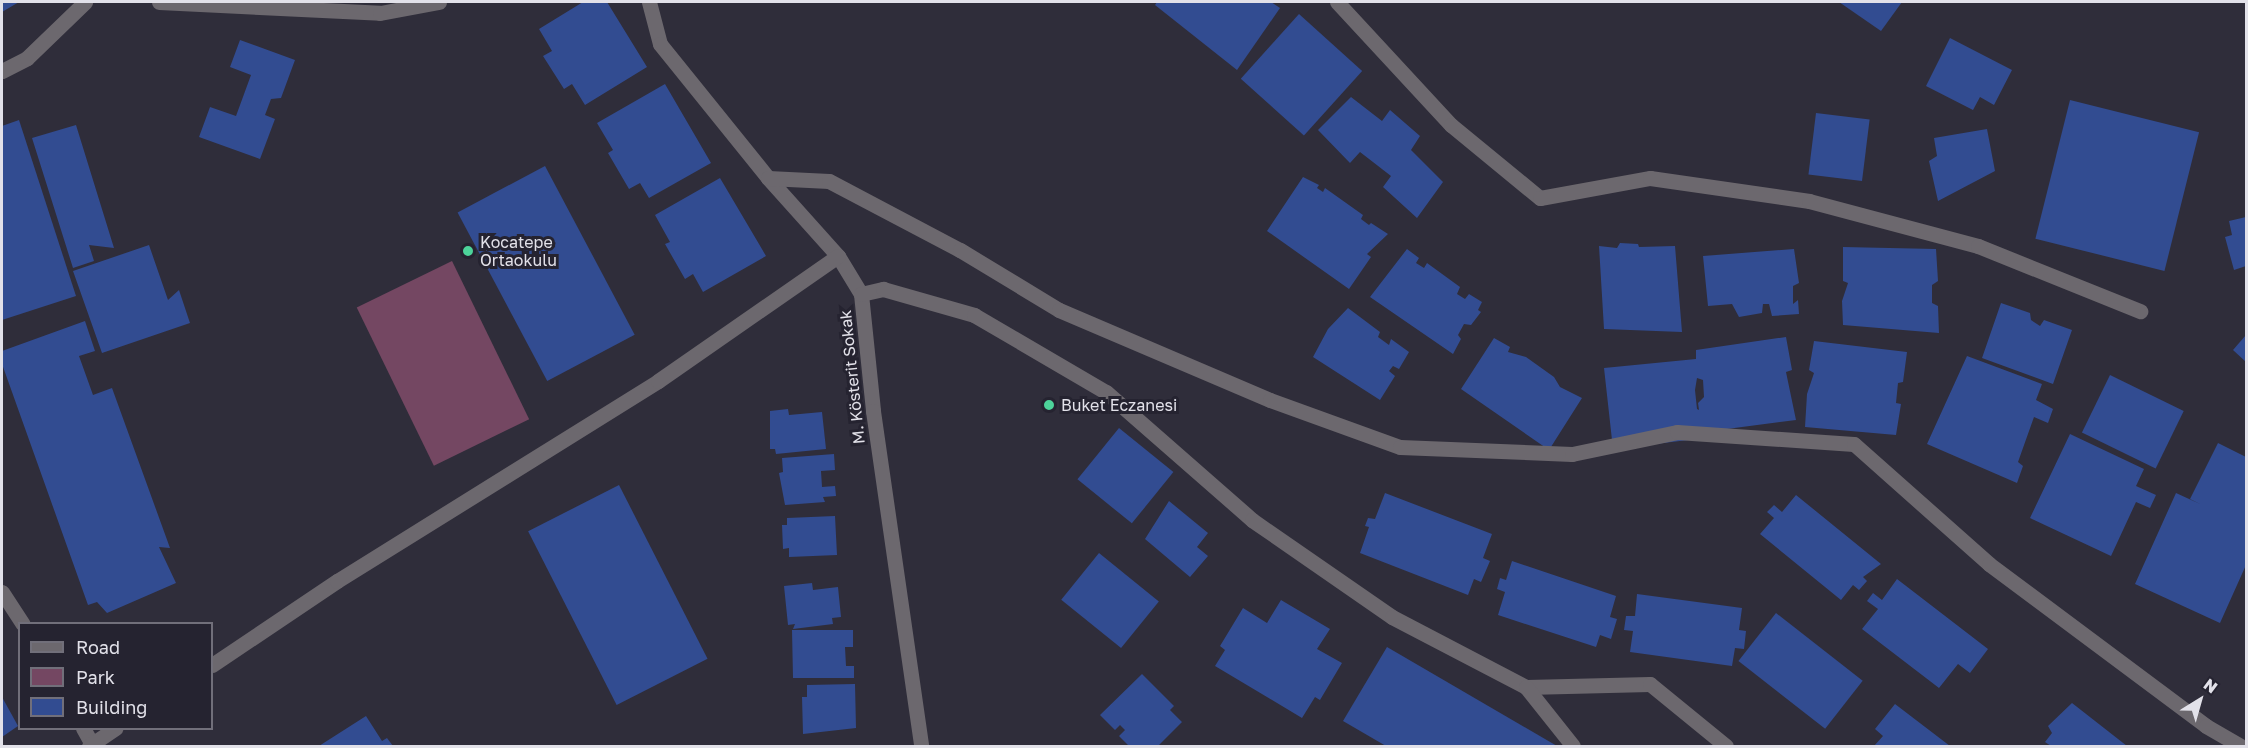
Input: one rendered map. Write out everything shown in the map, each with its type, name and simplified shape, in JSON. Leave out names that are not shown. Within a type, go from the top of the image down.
[{"type":"street","points":[[2,71],[27,58],[85,2]]},
{"type":"street","points":[[159,2],[380,7],[439,2]]},
{"type":"street","name":"M. Kösterit Sokak","points":[[649,2],[660,44],[768,178],[838,256],[861,294],[873,411],[921,747]]},
{"type":"street","points":[[1337,2],[1451,125],[1540,198],[1650,178],[1809,201],[1978,246],[2140,311]]},
{"type":"street","points":[[768,178],[828,181],[960,250],[1059,310],[1270,400],[1400,447],[1572,454],[1677,432],[1854,444],[1989,564],[2206,726],[2240,747]]},
{"type":"street","points":[[213,664],[337,582],[658,381],[838,256]]},
{"type":"street","points":[[861,294],[883,288],[974,315],[1106,392],[1252,520],[1392,617],[1526,687],[1573,747]]},
{"type":"street","points":[[2,592],[22,622]]},
{"type":"street","points":[[1526,687],[1650,684],[1726,747]]},
{"type":"street","points":[[83,730],[91,746],[115,730]]},
{"type":"green space","points":[[452,261],[529,419],[434,466],[357,307]]},
{"type":"building","points":[[2,2],[19,2],[2,12]]},
{"type":"building","points":[[583,2],[607,2],[647,67],[585,105],[572,84],[564,89],[543,56],[552,51],[539,29]]},
{"type":"building","points":[[1157,2],[1271,2],[1280,8],[1237,70],[1155,5]]},
{"type":"building","points":[[1839,2],[1902,2],[1881,31]]},
{"type":"building","points":[[1299,14],[1362,71],[1304,136],[1241,79]]},
{"type":"building","points":[[1950,38],[2012,70],[1994,105],[1980,97],[1973,110],[1926,86]]},
{"type":"building","points":[[240,40],[295,60],[281,98],[271,99],[265,115],[275,119],[260,159],[199,137],[210,107],[236,116],[251,75],[230,67]]},
{"type":"building","points":[[665,84],[711,163],[649,198],[640,183],[629,189],[608,153],[613,150],[597,123]]},
{"type":"building","points":[[1351,97],[1382,121],[1390,110],[1420,136],[1411,150],[1443,182],[1417,218],[1383,187],[1391,176],[1360,152],[1350,163],[1318,130]]},
{"type":"building","points":[[2070,100],[2199,132],[2164,271],[2035,239]]},
{"type":"building","points":[[1816,113],[1870,120],[1862,181],[1808,175]]},
{"type":"building","points":[[19,120],[76,296],[2,320],[2,126]]},
{"type":"building","points":[[76,125],[114,248],[89,245],[94,261],[73,268],[32,138]]},
{"type":"building","points":[[1987,129],[1995,171],[1938,201],[1929,161],[1937,156],[1934,138]]},
{"type":"building","points":[[545,166],[635,335],[547,381],[458,212]]},
{"type":"building","points":[[1303,177],[1319,185],[1317,188],[1323,192],[1325,188],[1363,215],[1361,219],[1369,225],[1371,223],[1388,234],[1367,254],[1371,257],[1349,289],[1267,231]]},
{"type":"building","points":[[720,178],[766,256],[703,292],[693,274],[685,279],[665,244],[670,242],[655,215]]},
{"type":"building","points":[[2246,217],[2246,266],[2234,270],[2225,237],[2232,235],[2229,221]]},
{"type":"building","points":[[1620,243],[1638,244],[1639,247],[1675,246],[1682,332],[1604,329],[1599,246],[1617,248]]},
{"type":"building","points":[[149,245],[168,300],[179,290],[190,323],[102,353],[73,271]]},
{"type":"building","points":[[1843,247],[1936,249],[1938,281],[1932,285],[1932,303],[1938,306],[1939,333],[1843,325],[1842,301],[1848,283],[1843,281]]},
{"type":"building","points":[[1407,249],[1419,258],[1416,263],[1424,268],[1427,263],[1460,287],[1457,294],[1465,299],[1469,294],[1482,302],[1478,310],[1481,312],[1471,325],[1464,324],[1458,335],[1461,339],[1453,354],[1370,297]]},
{"type":"building","points":[[1794,249],[1799,283],[1793,286],[1793,304],[1798,300],[1799,314],[1772,316],[1769,304],[1763,304],[1762,313],[1739,317],[1732,304],[1708,306],[1703,256]]},
{"type":"building","points":[[2001,303],[2030,313],[2031,320],[2040,326],[2044,320],[2072,330],[2053,384],[1982,358]]},
{"type":"building","points":[[1348,308],[1380,332],[1378,337],[1389,345],[1391,339],[1409,352],[1399,369],[1393,366],[1389,371],[1395,376],[1380,400],[1313,357],[1328,329]]},
{"type":"building","points":[[85,321],[95,351],[79,356],[93,395],[112,388],[170,548],[159,547],[176,583],[107,613],[97,602],[88,605],[2,364],[2,351]]},
{"type":"building","points":[[2246,335],[2246,362],[2233,350]]},
{"type":"building","points":[[1786,337],[1792,370],[1786,372],[1796,420],[1704,432],[1705,438],[1613,449],[1604,368],[1696,359],[1696,350]],"holes":[[[1697,378],[1703,380],[1704,397],[1698,403],[1699,410],[1695,390]]]},
{"type":"building","points":[[1494,338],[1510,347],[1508,352],[1526,357],[1554,377],[1560,387],[1582,398],[1549,450],[1461,389]]},
{"type":"building","points":[[1814,341],[1907,352],[1903,382],[1898,383],[1896,403],[1901,404],[1896,435],[1805,427],[1807,394],[1814,373],[1809,370]]},
{"type":"building","points":[[1967,356],[2042,384],[2036,400],[2053,409],[2048,423],[2034,417],[2018,462],[2023,466],[2017,483],[1927,444]]},
{"type":"building","points":[[2110,375],[2184,411],[2156,468],[2082,433]]},
{"type":"building","points":[[788,409],[789,415],[822,412],[826,449],[776,454],[775,449],[770,449],[770,411]]},
{"type":"building","points":[[1119,428],[1173,472],[1132,523],[1077,479]]},
{"type":"building","points":[[2070,434],[2144,469],[2136,486],[2156,495],[2150,508],[2136,502],[2111,556],[2030,518]]},
{"type":"building","points":[[2218,443],[2246,457],[2246,565],[2220,623],[2135,584],[2176,493],[2200,504],[2190,499]]},
{"type":"building","points":[[834,454],[835,470],[821,471],[822,487],[835,486],[836,496],[823,497],[825,502],[785,505],[779,473],[783,472],[782,458]]},
{"type":"building","points":[[619,485],[708,659],[617,705],[528,531]]},
{"type":"building","points":[[1385,493],[1492,534],[1483,558],[1490,561],[1481,582],[1474,579],[1468,595],[1360,553],[1369,527],[1365,526],[1368,518],[1375,519]]},
{"type":"building","points":[[1796,495],[1881,564],[1863,577],[1867,581],[1859,590],[1853,585],[1841,600],[1760,534],[1774,518],[1767,512],[1774,505],[1782,512]]},
{"type":"building","points":[[1169,501],[1208,533],[1197,547],[1208,556],[1190,577],[1145,539]]},
{"type":"building","points":[[835,516],[837,555],[789,557],[789,548],[783,549],[782,525],[787,525],[787,518]]},
{"type":"building","points":[[1099,553],[1159,601],[1121,648],[1061,600]]},
{"type":"building","points":[[1512,561],[1616,596],[1610,617],[1617,619],[1611,639],[1600,635],[1596,647],[1498,615],[1505,592],[1497,589],[1500,578],[1506,580]]},
{"type":"building","points":[[1897,579],[1988,649],[1970,673],[1958,664],[1939,688],[1862,629],[1878,609],[1867,601],[1873,593],[1882,600]]},
{"type":"building","points":[[812,583],[813,590],[838,587],[841,617],[832,618],[833,624],[793,629],[795,624],[788,625],[784,586]]},
{"type":"building","points":[[1637,594],[1742,608],[1739,630],[1746,631],[1744,649],[1735,648],[1732,666],[1630,652],[1633,631],[1624,630],[1626,616],[1635,616]]},
{"type":"building","points":[[1281,600],[1330,629],[1317,649],[1342,663],[1320,700],[1315,697],[1302,718],[1215,666],[1225,650],[1220,646],[1243,608],[1267,623]]},
{"type":"building","points":[[1776,613],[1863,681],[1825,729],[1738,661]]},
{"type":"building","points":[[792,630],[853,630],[853,647],[845,647],[846,666],[854,666],[854,678],[793,678]]},
{"type":"building","points":[[1387,647],[1557,746],[1386,746],[1343,721]]},
{"type":"building","points":[[1142,674],[1174,706],[1170,710],[1182,722],[1158,746],[1129,746],[1119,736],[1125,730],[1120,725],[1115,730],[1100,715]]},
{"type":"building","points":[[855,684],[856,728],[803,734],[802,697],[807,697],[807,685]]},
{"type":"building","points":[[2,697],[18,726],[2,737]]},
{"type":"building","points":[[2072,703],[2127,746],[2051,746],[2045,742],[2052,733],[2048,726]]},
{"type":"building","points":[[1895,704],[1950,746],[1874,746],[1883,736],[1875,729]]},
{"type":"building","points":[[366,716],[382,741],[387,738],[393,746],[319,746]]},
{"type":"place","name":"Kocatepe Ortaokulu","points":[[468,251]]},
{"type":"place","name":"Buket Eczanesi","points":[[1049,405]]}]
